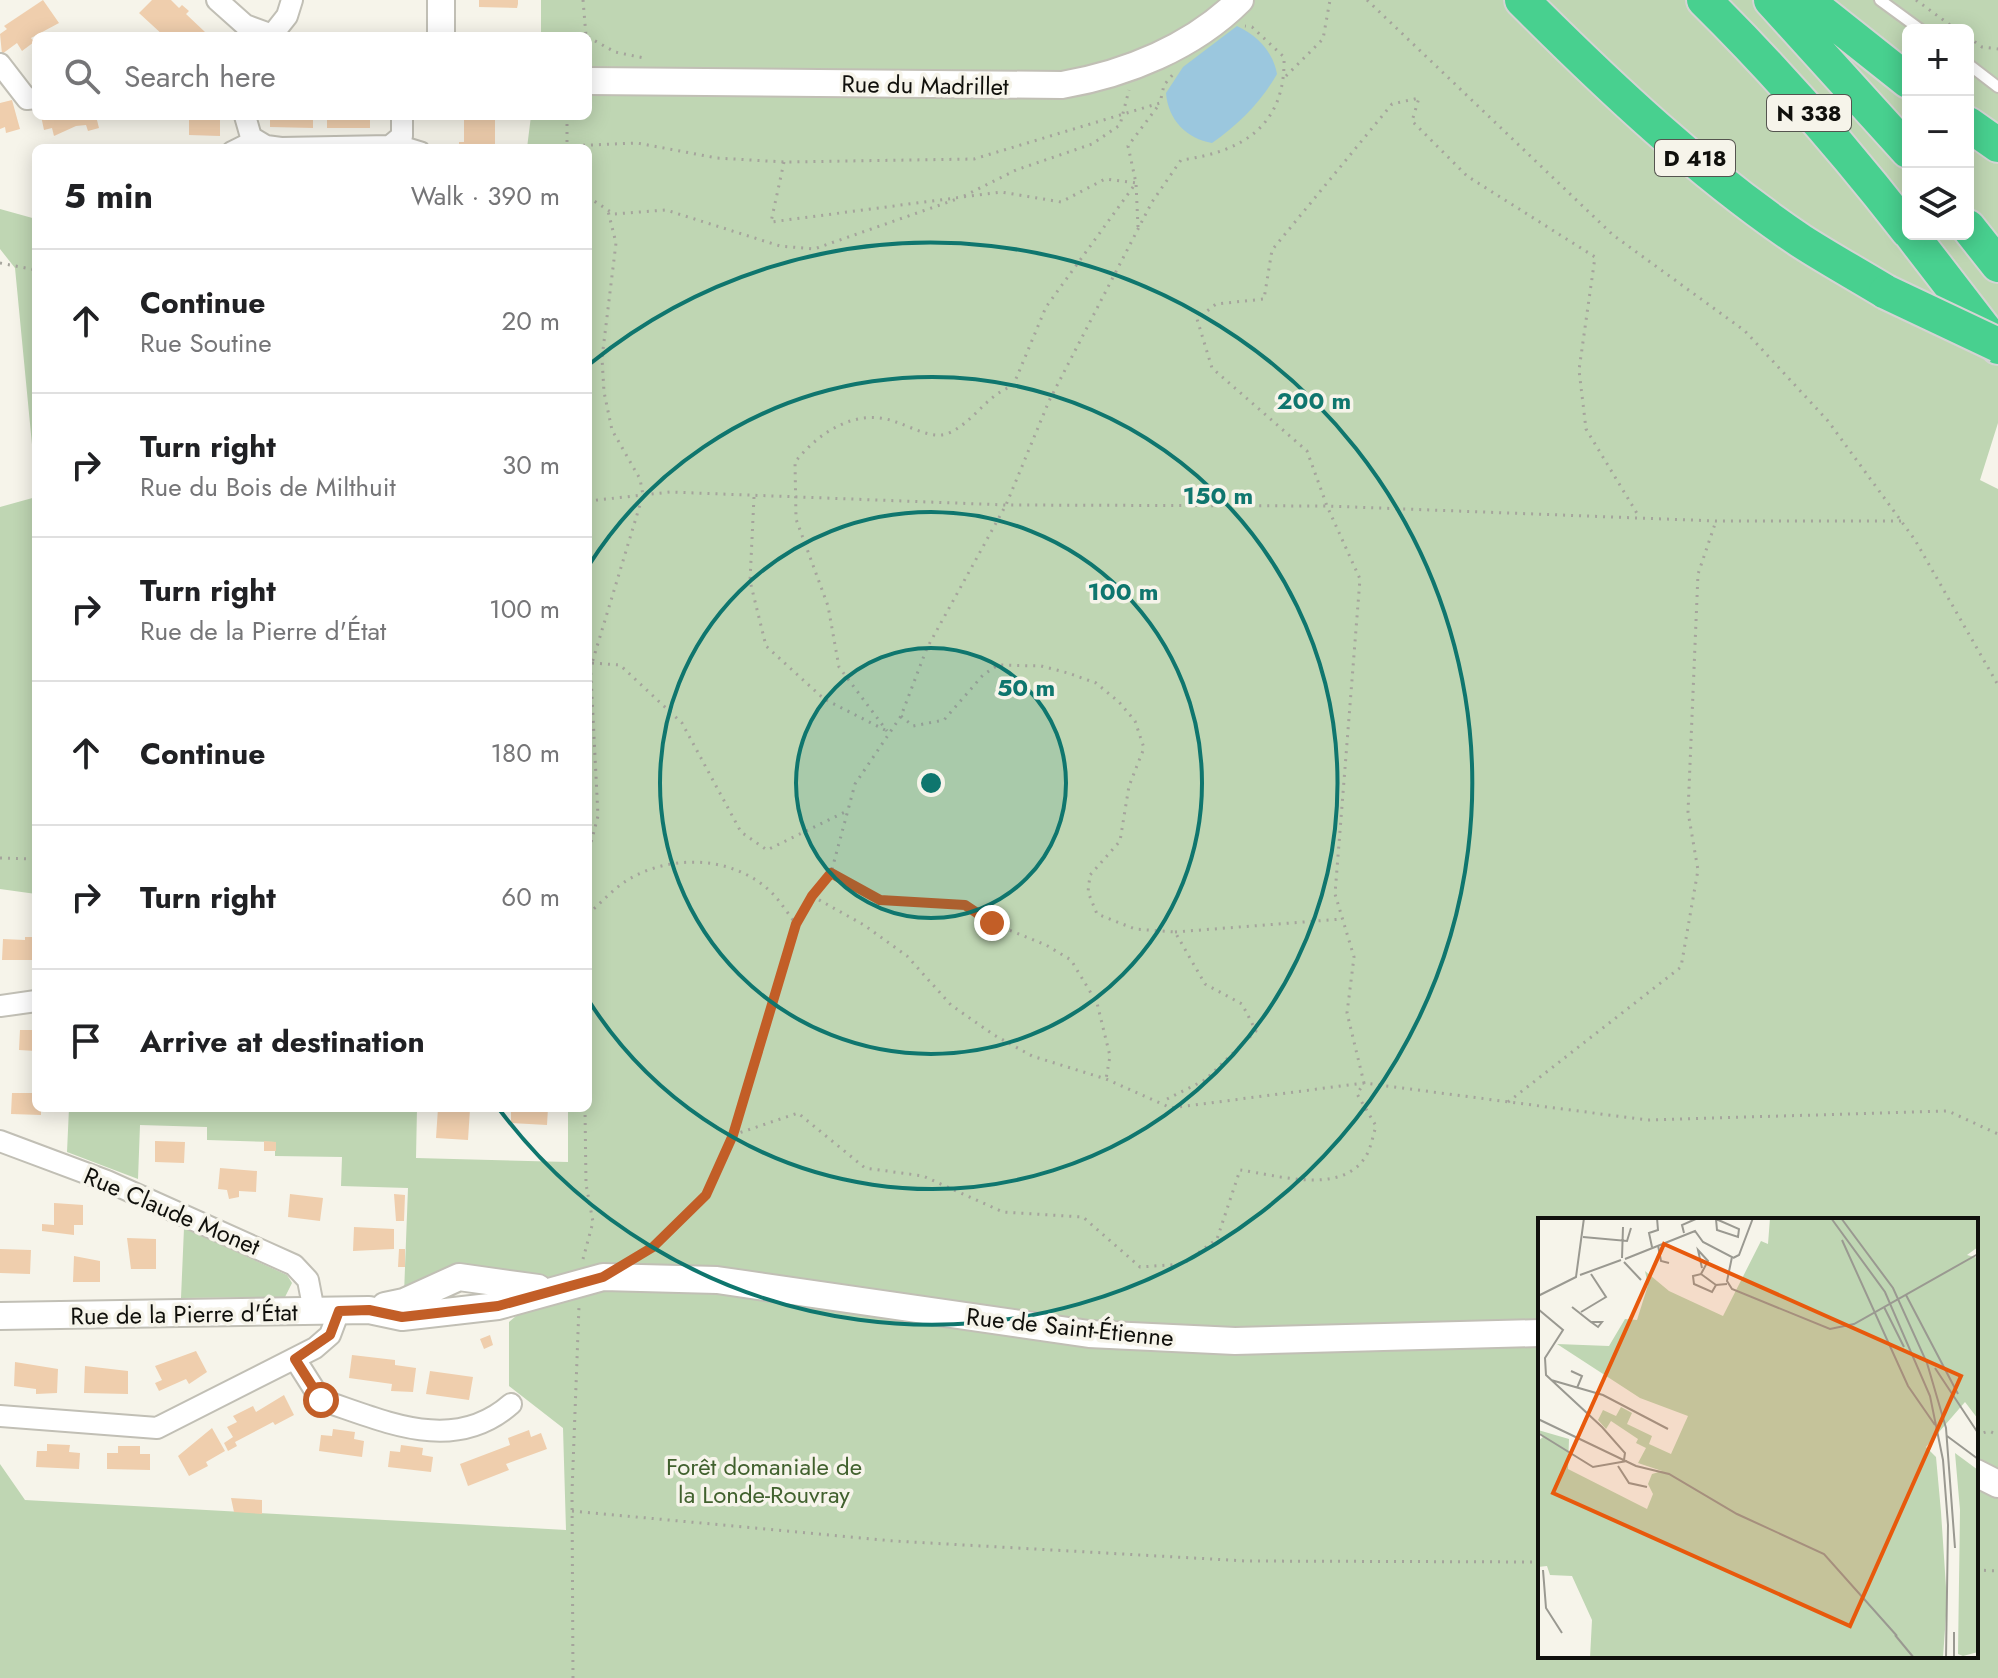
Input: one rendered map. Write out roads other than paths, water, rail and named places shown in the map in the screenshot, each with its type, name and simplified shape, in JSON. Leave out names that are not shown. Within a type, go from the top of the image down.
[{"type":"highway","name":"D 418","points":[[1522,0],[1592,70],[1726,185],[1801,241],[1886,292],[1955,328],[1998,346]]},
{"type":"highway","name":"N 338","points":[[1704,0],[1743,39],[1902,223]]},
{"type":"highway","name":"N 338","points":[[1771,0],[1902,144]]},
{"type":"highway","points":[[1806,0],[1902,76]]},
{"type":"highway","points":[[1974,128],[1998,145]]},
{"type":"highway","points":[[1974,235],[1998,265]]},
{"type":"highway","name":"N 338","points":[[1915,240],[1998,346]]},
{"type":"street","points":[[217,0],[245,25],[262,32]]},
{"type":"street","points":[[275,32],[287,16],[292,0]]},
{"type":"street","points":[[441,0],[441,32]]},
{"type":"street","name":"Rue du Madrillet","points":[[592,81],[1062,85],[1111,75],[1148,60],[1213,22],[1239,12]]},
{"type":"street","points":[[0,64],[7,85],[27,99],[32,98]]},
{"type":"street","points":[[246,120],[251,137],[263,144]]},
{"type":"street","points":[[392,144],[402,136],[402,120]]},
{"type":"street","points":[[0,1006],[32,1002]]},
{"type":"street","name":"Rue Claude Monet","points":[[0,1141],[107,1181],[294,1265],[308,1280],[326,1311]]},
{"type":"street","name":"Rue de la Pierre d'État","points":[[0,1316],[369,1310],[404,1302],[459,1277],[550,1289],[592,1279]]},
{"type":"street","name":"Rue de Saint-Étienne","points":[[592,1279],[717,1280],[1089,1334],[1235,1341],[1538,1333]]},
{"type":"street","points":[[0,1416],[157,1428],[295,1359],[330,1335],[326,1311]]},
{"type":"street","points":[[295,1359],[321,1400],[403,1427],[457,1432],[493,1420],[511,1404]]},
{"type":"street","points":[[1978,1474],[1998,1484]]},
{"type":"lane","points":[[1880,0],[1913,24]]},
{"type":"lane","points":[[1974,69],[1998,87]]},
{"type":"lane","points":[[237,144],[251,137]]},
{"type":"lane","points":[[397,140],[410,144]]},
{"type":"water","points":[[1237,26],[1263,46],[1277,74],[1240,121],[1212,143],[1203,141],[1180,127],[1171,112],[1166,93],[1183,67]]},
{"type":"park label","name":"Forêt domaniale de la Londe-Rouvray","points":[[764,1480]]}]
